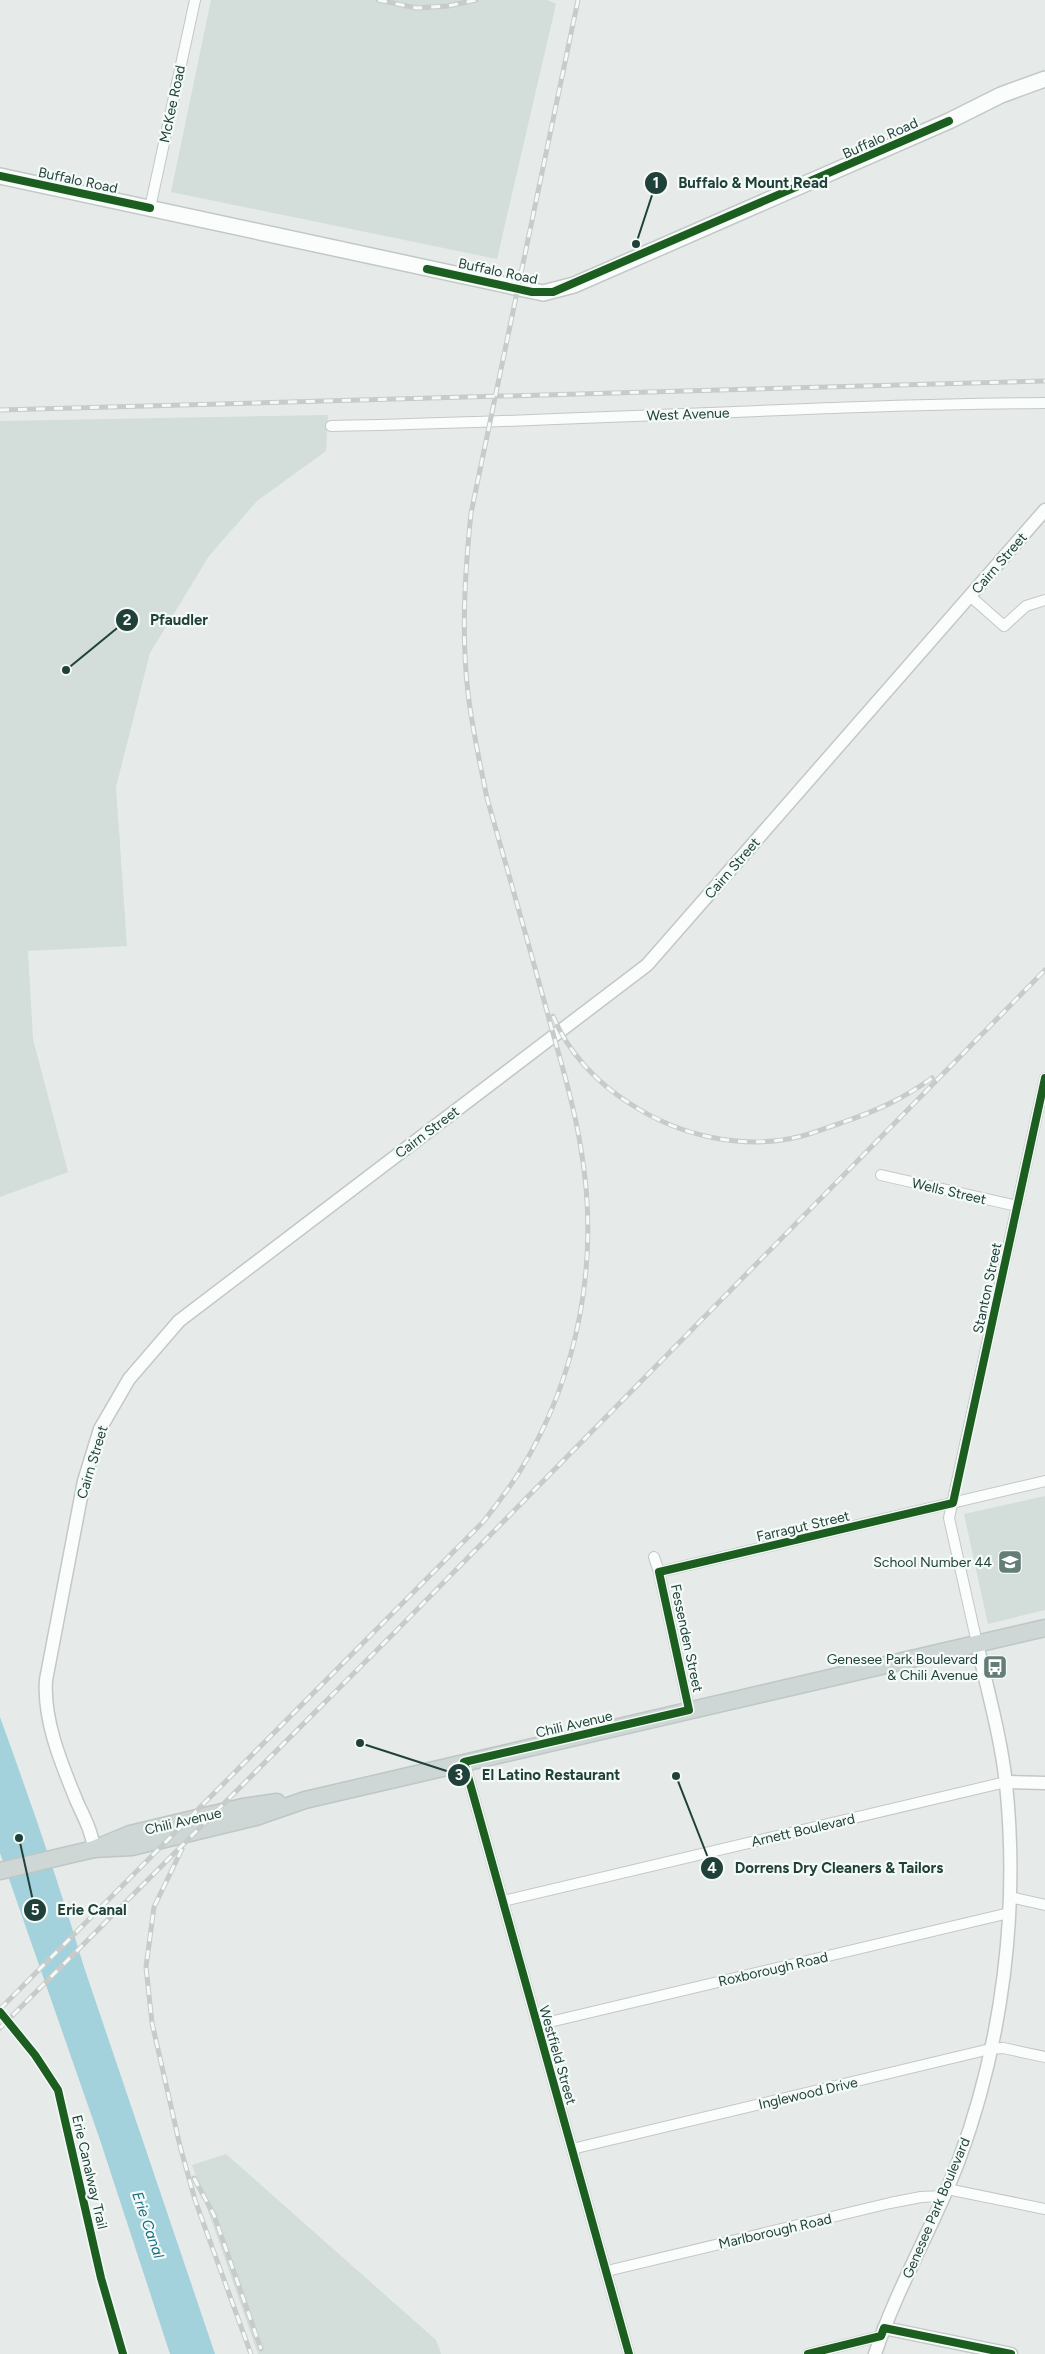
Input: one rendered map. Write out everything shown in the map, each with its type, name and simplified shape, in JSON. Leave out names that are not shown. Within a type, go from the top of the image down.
[{"type":"main road","name":"Buffalo Road","points":[[0,176],[532,292],[548,293],[574,285],[948,121],[1001,95],[1045,79]]},
{"type":"main road","name":"Chili Avenue","points":[[0,1871],[94,1849],[124,1835],[205,1816],[252,1806],[305,1800],[1045,1628]]},
{"type":"street","name":"McKee Road","points":[[150,208],[194,0]]},
{"type":"street","name":"West Avenue","points":[[331,426],[493,423],[594,417],[1045,404]]},
{"type":"street","name":"Cairn Street","points":[[94,1849],[92,1836],[75,1796],[51,1727],[46,1700],[46,1680],[84,1481],[100,1429],[129,1379],[179,1322],[647,965],[1045,510]]},
{"type":"street","points":[[970,596],[1004,626],[1026,606],[1045,600]]},
{"type":"street","name":"Stanton Street","points":[[977,1643],[949,1525],[1045,1078]]},
{"type":"street","points":[[1034,1127],[1045,1130]]},
{"type":"street","name":"Wells Street","points":[[881,1176],[1017,1206]]},
{"type":"street","name":"Farragut Street","points":[[660,1572],[1045,1481]]},
{"type":"street","name":"Fessenden Street","points":[[654,1557],[660,1572],[689,1710]]},
{"type":"street","name":"Genesee Park Boulevard","points":[[875,2354],[882,2332],[945,2192],[970,2126],[990,2049],[1003,1971],[1010,1897],[1010,1847],[1006,1782],[977,1643]]},
{"type":"street","name":"Westfield Street","points":[[464,1762],[629,2354]]},
{"type":"street","name":"Arnett Boulevard","points":[[503,1901],[1006,1782],[1045,1783]]},
{"type":"street","points":[[1010,1897],[1045,1905]]},
{"type":"street","name":"Roxborough Road","points":[[537,2026],[1009,1913]]},
{"type":"street","name":"Inglewood Drive","points":[[572,2149],[990,2049],[1003,2048],[1045,2057]]},
{"type":"street","name":"Marlborough Road","points":[[607,2271],[890,2203],[945,2192],[1045,2209]]},
{"type":"street","points":[[808,2354],[882,2332],[1011,2354]]},
{"type":"shaded area","points":[[211,0],[547,0],[556,4],[497,259],[171,192]]},
{"type":"shaded area","points":[[328,415],[326,451],[257,501],[209,556],[150,653],[116,787],[127,946],[28,951],[33,1039],[68,1172],[0,1197],[0,421]]},
{"type":"shaded area","name":"School Number 44","points":[[1045,1496],[1045,1610],[988,1624],[964,1514]]},
{"type":"shaded area","points":[[226,2154],[436,2340],[441,2354],[258,2354],[192,2165]]},
{"type":"water","points":[[0,1717],[65,1904],[84,1967],[215,2354],[170,2354],[100,2140],[0,1853]]},
{"type":"railway","points":[[378,0],[417,8],[448,6],[476,0]]},
{"type":"railway","points":[[0,2009],[484,1521],[516,1478],[540,1434],[557,1396],[570,1356],[580,1316],[586,1274],[588,1233],[581,1149],[563,1067],[487,798],[470,706],[464,625],[471,513],[578,0]]},
{"type":"railway","points":[[0,410],[1045,381]]},
{"type":"railway","points":[[0,2028],[394,1633],[1045,970]]},
{"type":"railway","points":[[553,1016],[575,1054],[594,1076],[617,1095],[648,1115],[669,1124],[690,1132],[735,1141],[757,1142],[807,1135],[878,1109],[932,1078]]},
{"type":"railway","points":[[182,1849],[154,1907],[146,1967],[152,2023],[180,2146],[195,2200],[251,2354]]},
{"type":"railway","points":[[194,2178],[214,2215],[261,2349]]},
{"type":"cycle path","points":[[427,269],[532,292],[553,292],[949,121]]},
{"type":"cycle path","points":[[0,176],[150,208]]},
{"type":"cycle path","points":[[629,2354],[464,1762],[689,1710],[659,1572],[953,1503],[1045,1078]]},
{"type":"cycle path","name":"Erie Canalway Trail","points":[[0,2012],[35,2055],[58,2090],[101,2278],[123,2354]]},
{"type":"cycle path","points":[[808,2354],[881,2336],[884,2328],[1011,2354]]},
{"type":"place","name":"Buffalo & Mount Read","points":[[636,244]]},
{"type":"place","name":"Pfaudler","points":[[66,670]]},
{"type":"place","name":"School Number 44","points":[[1010,1562]]},
{"type":"place","name":"Genesee Park Boulevard & Chili Avenue","points":[[995,1667]]},
{"type":"place","name":"El Latino Restaurant","points":[[360,1743]]},
{"type":"place","name":"Dorrens Dry Cleaners & Tailors","points":[[676,1776]]},
{"type":"place","name":"Erie Canal","points":[[19,1838]]}]
